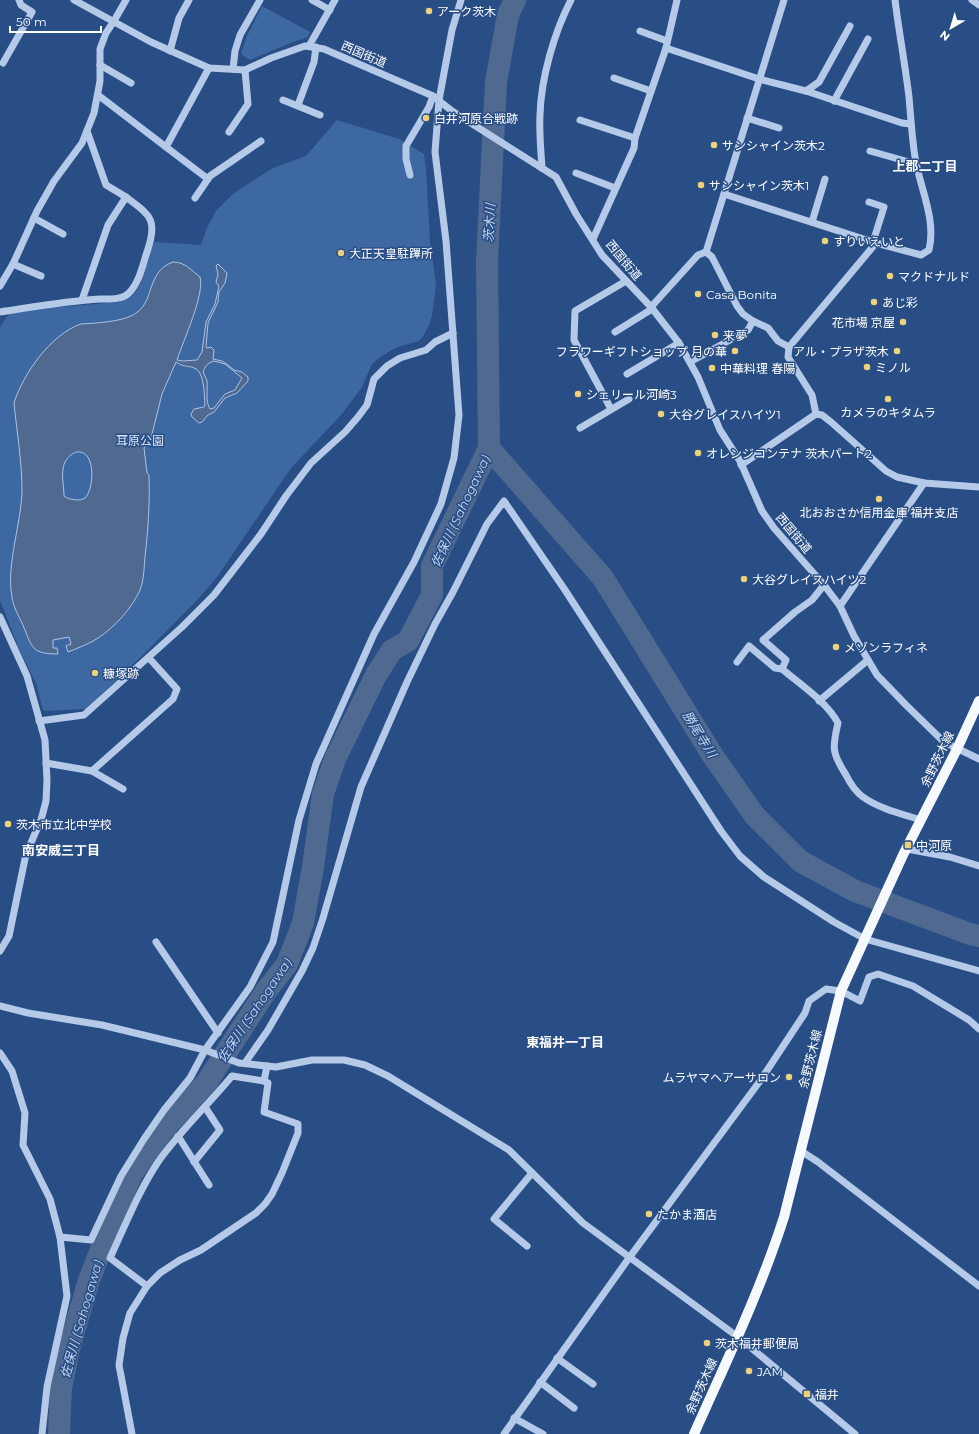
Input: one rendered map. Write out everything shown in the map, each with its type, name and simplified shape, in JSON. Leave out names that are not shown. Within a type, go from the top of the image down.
[{"type":"main road","name":"余野茨木線","points":[[694,1434],[738,1337],[773,1252],[784,1217],[841,991],[896,872],[979,701]]},
{"type":"street","points":[[3,63],[32,12],[21,5],[19,0]]},
{"type":"street","points":[[74,0],[151,42],[209,68],[245,70],[271,58],[305,46],[313,47]]},
{"type":"street","points":[[0,286],[13,264],[34,218],[54,181],[82,143],[87,132],[94,113],[98,95],[100,81],[100,49],[106,34],[126,0]]},
{"type":"street","points":[[170,51],[179,18],[189,0]]},
{"type":"street","points":[[233,69],[235,51],[240,35],[260,0]]},
{"type":"street","points":[[312,0],[330,10]]},
{"type":"street","points":[[298,105],[314,62],[313,47],[335,0]]},
{"type":"street","points":[[60,1237],[91,1240],[121,1176],[164,1110],[190,1078],[205,1050],[250,988],[273,942],[299,820],[316,764],[374,634],[414,562],[441,504],[454,458],[459,415],[446,241],[435,152],[436,98],[452,30],[461,0]]},
{"type":"street","points":[[542,168],[540,117],[543,77],[571,0]]},
{"type":"street","points":[[593,239],[634,148],[666,44],[677,0]]},
{"type":"street","points":[[706,252],[784,0]]},
{"type":"street","points":[[724,194],[874,242],[921,255],[929,250],[931,241],[931,226],[916,164],[909,97],[895,0]]},
{"type":"street","points":[[806,91],[819,82],[850,26]]},
{"type":"street","points":[[640,31],[666,44],[759,80],[806,91],[902,123],[911,124]]},
{"type":"street","points":[[834,101],[868,39]]},
{"type":"street","name":"西国街道","points":[[313,47],[324,49],[436,98],[452,111],[556,177],[576,214],[602,255],[652,308],[678,343],[698,377],[720,430],[741,465],[762,511],[774,528],[824,585],[840,606],[854,636],[877,675],[906,706],[944,742],[979,759]]},
{"type":"street","points":[[100,66],[130,83]]},
{"type":"street","points":[[166,147],[209,68]]},
{"type":"street","points":[[229,132],[248,104],[245,70]]},
{"type":"street","points":[[614,78],[651,91]]},
{"type":"street","points":[[98,95],[208,179]]},
{"type":"street","points":[[410,175],[406,159],[406,146],[428,107],[436,98]]},
{"type":"street","points":[[283,100],[320,115]]},
{"type":"street","points":[[748,118],[779,128]]},
{"type":"street","points":[[580,120],[636,138]]},
{"type":"street","points":[[0,312],[82,300],[116,299],[128,294],[136,284],[151,239],[153,224],[145,212],[126,197],[106,185],[87,132]]},
{"type":"street","points":[[196,198],[210,176],[261,141]]},
{"type":"street","points":[[870,151],[916,164]]},
{"type":"street","points":[[576,173],[615,188]]},
{"type":"street","points":[[812,222],[825,178]]},
{"type":"street","points":[[82,300],[108,225],[126,197]]},
{"type":"street","points":[[816,414],[812,395],[788,357],[789,347],[874,242],[884,207],[870,202]]},
{"type":"street","points":[[34,218],[63,234]]},
{"type":"street","points":[[615,332],[652,308],[698,255],[706,252]]},
{"type":"street","points":[[706,252],[712,257],[737,306],[743,314],[753,321],[768,328],[778,340],[789,347]]},
{"type":"street","points":[[13,264],[41,276]]},
{"type":"street","points":[[611,409],[574,340],[575,311],[626,281]]},
{"type":"street","points":[[690,362],[748,330],[753,321]]},
{"type":"street","points":[[39,720],[84,715],[149,658],[214,595],[261,534],[286,496],[311,463],[345,432],[358,417],[367,405],[374,379],[387,366],[400,358],[426,350],[435,342],[453,333]]},
{"type":"street","points":[[627,374],[678,343]]},
{"type":"street","points":[[580,428],[628,399]]},
{"type":"street","points":[[741,465],[816,414],[822,415],[886,471],[897,477],[924,483],[979,487]]},
{"type":"street","points":[[840,606],[924,483]]},
{"type":"street","points":[[242,1063],[268,1030],[302,971],[313,948],[361,787],[407,682],[435,624],[453,592],[487,524],[504,501],[565,590],[721,831],[740,856],[764,877],[834,922],[866,936],[979,970]]},
{"type":"street","points":[[782,669],[786,660],[763,640],[795,612],[812,600],[824,585]]},
{"type":"street","points":[[0,617],[27,676],[44,740],[47,780],[46,801],[41,820],[26,854],[9,936],[0,951]]},
{"type":"street","points":[[736,662],[749,646],[776,668],[782,669],[833,714],[838,723],[834,742],[834,754],[852,785],[862,797],[874,803],[921,820]]},
{"type":"street","points":[[92,771],[173,699],[177,689],[149,658]]},
{"type":"street","points":[[819,701],[868,660]]},
{"type":"street","points":[[46,763],[92,771],[123,789]]},
{"type":"street","points":[[907,849],[950,856],[979,866]]},
{"type":"street","points":[[156,942],[218,1033]]},
{"type":"street","points":[[504,1434],[629,1258],[760,1081],[805,1013],[809,1001],[826,989],[841,991],[860,1001],[869,977],[878,974],[913,986],[969,1020],[979,1029]]},
{"type":"street","points":[[0,1006],[102,1024],[205,1050],[242,1063],[276,1067],[312,1060],[344,1060],[365,1065],[388,1076],[508,1150],[583,1223],[738,1337],[855,1434]]},
{"type":"street","points":[[0,1053],[12,1071],[25,1113],[23,1145],[50,1199],[60,1237],[67,1296],[46,1387],[42,1434]]},
{"type":"street","points":[[264,1081],[267,1066]]},
{"type":"street","points":[[132,1434],[119,1365],[123,1338],[130,1313],[147,1286],[160,1273],[180,1260],[201,1250],[256,1213],[265,1204],[272,1194],[298,1133],[298,1124],[264,1112],[268,1083],[232,1076],[178,1136],[144,1184],[110,1258],[147,1286]]},
{"type":"street","points":[[194,1162],[220,1130],[205,1107]]},
{"type":"street","points":[[178,1136],[209,1185]]},
{"type":"street","points":[[801,1151],[818,1162],[979,1286]]},
{"type":"street","points":[[527,1246],[494,1219],[532,1173]]},
{"type":"street","points":[[557,1358],[593,1384]]},
{"type":"street","points":[[540,1382],[574,1408]]},
{"type":"street","points":[[514,1418],[543,1434]]},
{"type":"green space","points":[[262,6],[310,32],[308,37],[250,60],[241,54],[247,36]]},
{"type":"green space","name":"耳原公園","points":[[337,120],[399,139],[424,154],[430,241],[436,284],[432,316],[429,325],[419,341],[397,347],[380,357],[372,364],[362,387],[341,415],[291,468],[217,577],[199,598],[145,653],[86,709],[43,710],[36,683],[19,649],[0,600],[1,325],[9,314],[49,308],[119,302],[132,296],[140,285],[154,242],[201,245],[207,228],[216,211],[233,194],[271,169],[306,156]]},
{"type":"shaded area","points":[[173,262],[181,263],[200,277],[201,285],[197,306],[177,360],[183,361],[197,360],[202,352],[206,322],[215,304],[219,286],[216,282],[218,274],[216,266],[218,264],[226,272],[225,283],[219,292],[218,302],[208,323],[206,347],[211,347],[214,350],[213,359],[222,361],[234,370],[242,372],[248,377],[248,381],[237,393],[225,398],[214,412],[199,423],[192,417],[191,414],[194,409],[204,407],[205,405],[202,379],[198,370],[176,362],[162,394],[151,438],[144,448],[147,473],[149,475],[149,506],[144,574],[137,597],[122,617],[98,638],[68,652],[66,646],[71,644],[69,637],[53,640],[53,648],[57,648],[58,654],[43,653],[34,648],[31,644],[15,608],[12,597],[12,558],[22,491],[14,403],[18,392],[31,368],[59,336],[81,324],[115,321],[133,315],[140,310],[145,303],[154,280],[164,267]],"holes":[[[214,361],[225,364],[242,378],[235,390],[225,394],[214,408],[210,409],[208,406],[207,381],[204,370],[207,365]],[[76,452],[83,453],[88,457],[92,471],[92,479],[88,494],[82,500],[70,499],[64,496],[64,465],[70,455]]]},
{"type":"waterway","name":"佐保川 (Sahogawa)","points":[[59,1434],[61,1388],[69,1349],[89,1280],[132,1174],[164,1129],[207,1082],[266,991],[287,964],[303,923],[313,867],[323,794],[335,759],[376,675],[392,650],[408,641],[432,595],[432,566],[489,448],[487,261],[496,82],[508,15],[515,0]]},
{"type":"waterway","name":"勝尾寺川","points":[[489,448],[603,578],[713,756],[755,816],[800,861],[855,891],[979,936]]},
{"type":"place","name":"アーク茨木","points":[[429,11]]},
{"type":"place","name":"白井河原合戦跡","points":[[426,118]]},
{"type":"place","name":"サンシャイン茨木2","points":[[714,145]]},
{"type":"place","name":"サンシャイン茨木1","points":[[701,185]]},
{"type":"place","name":"すりいえいと","points":[[825,241]]},
{"type":"place","name":"大正天皇駐蹕所","points":[[341,253]]},
{"type":"place","name":"マクドナルド","points":[[890,276]]},
{"type":"place","name":"Casa Bonita","points":[[698,294]]},
{"type":"place","name":"あじ彩","points":[[874,302]]},
{"type":"place","name":"花市場 京屋","points":[[903,322]]},
{"type":"place","name":"来夢","points":[[715,335]]},
{"type":"place","name":"フラワーギフトショップ 月の華","points":[[735,351]]},
{"type":"place","name":"アル・プラザ茨木","points":[[897,351]]},
{"type":"place","name":"ミノル","points":[[867,367]]},
{"type":"place","name":"中華料理 春陽","points":[[712,368]]},
{"type":"place","name":"シェリール河崎3","points":[[578,394]]},
{"type":"place","name":"カメラのキタムラ","points":[[888,399]]},
{"type":"place","name":"大谷グレイスハイツ1","points":[[661,414]]},
{"type":"place","name":"オレンジコンテナ 茨木パート2","points":[[698,453]]},
{"type":"place","name":"北おおさか信用金庫 福井支店","points":[[879,499]]},
{"type":"place","name":"大谷グレイスハイツ2","points":[[744,579]]},
{"type":"place","name":"メゾンラフィネ","points":[[836,647]]},
{"type":"place","name":"糠塚跡","points":[[95,673]]},
{"type":"place","name":"茨木市立北中学校","points":[[8,824]]},
{"type":"place","name":"中河原","points":[[908,845]]},
{"type":"place","name":"ムラヤマヘアーサロン","points":[[789,1077]]},
{"type":"place","name":"たかま酒店","points":[[649,1214]]},
{"type":"place","name":"茨木福井郵便局","points":[[707,1343]]},
{"type":"place","name":"JAM","points":[[749,1371]]},
{"type":"place","name":"福井","points":[[807,1394]]},
{"type":"district","name":"上郡二丁目","points":[[925,166]]},
{"type":"district","name":"南安威三丁目","points":[[61,850]]},
{"type":"district","name":"東福井一丁目","points":[[565,1042]]},
{"type":"water label","name":"茨木川","points":[[489,223]]}]
